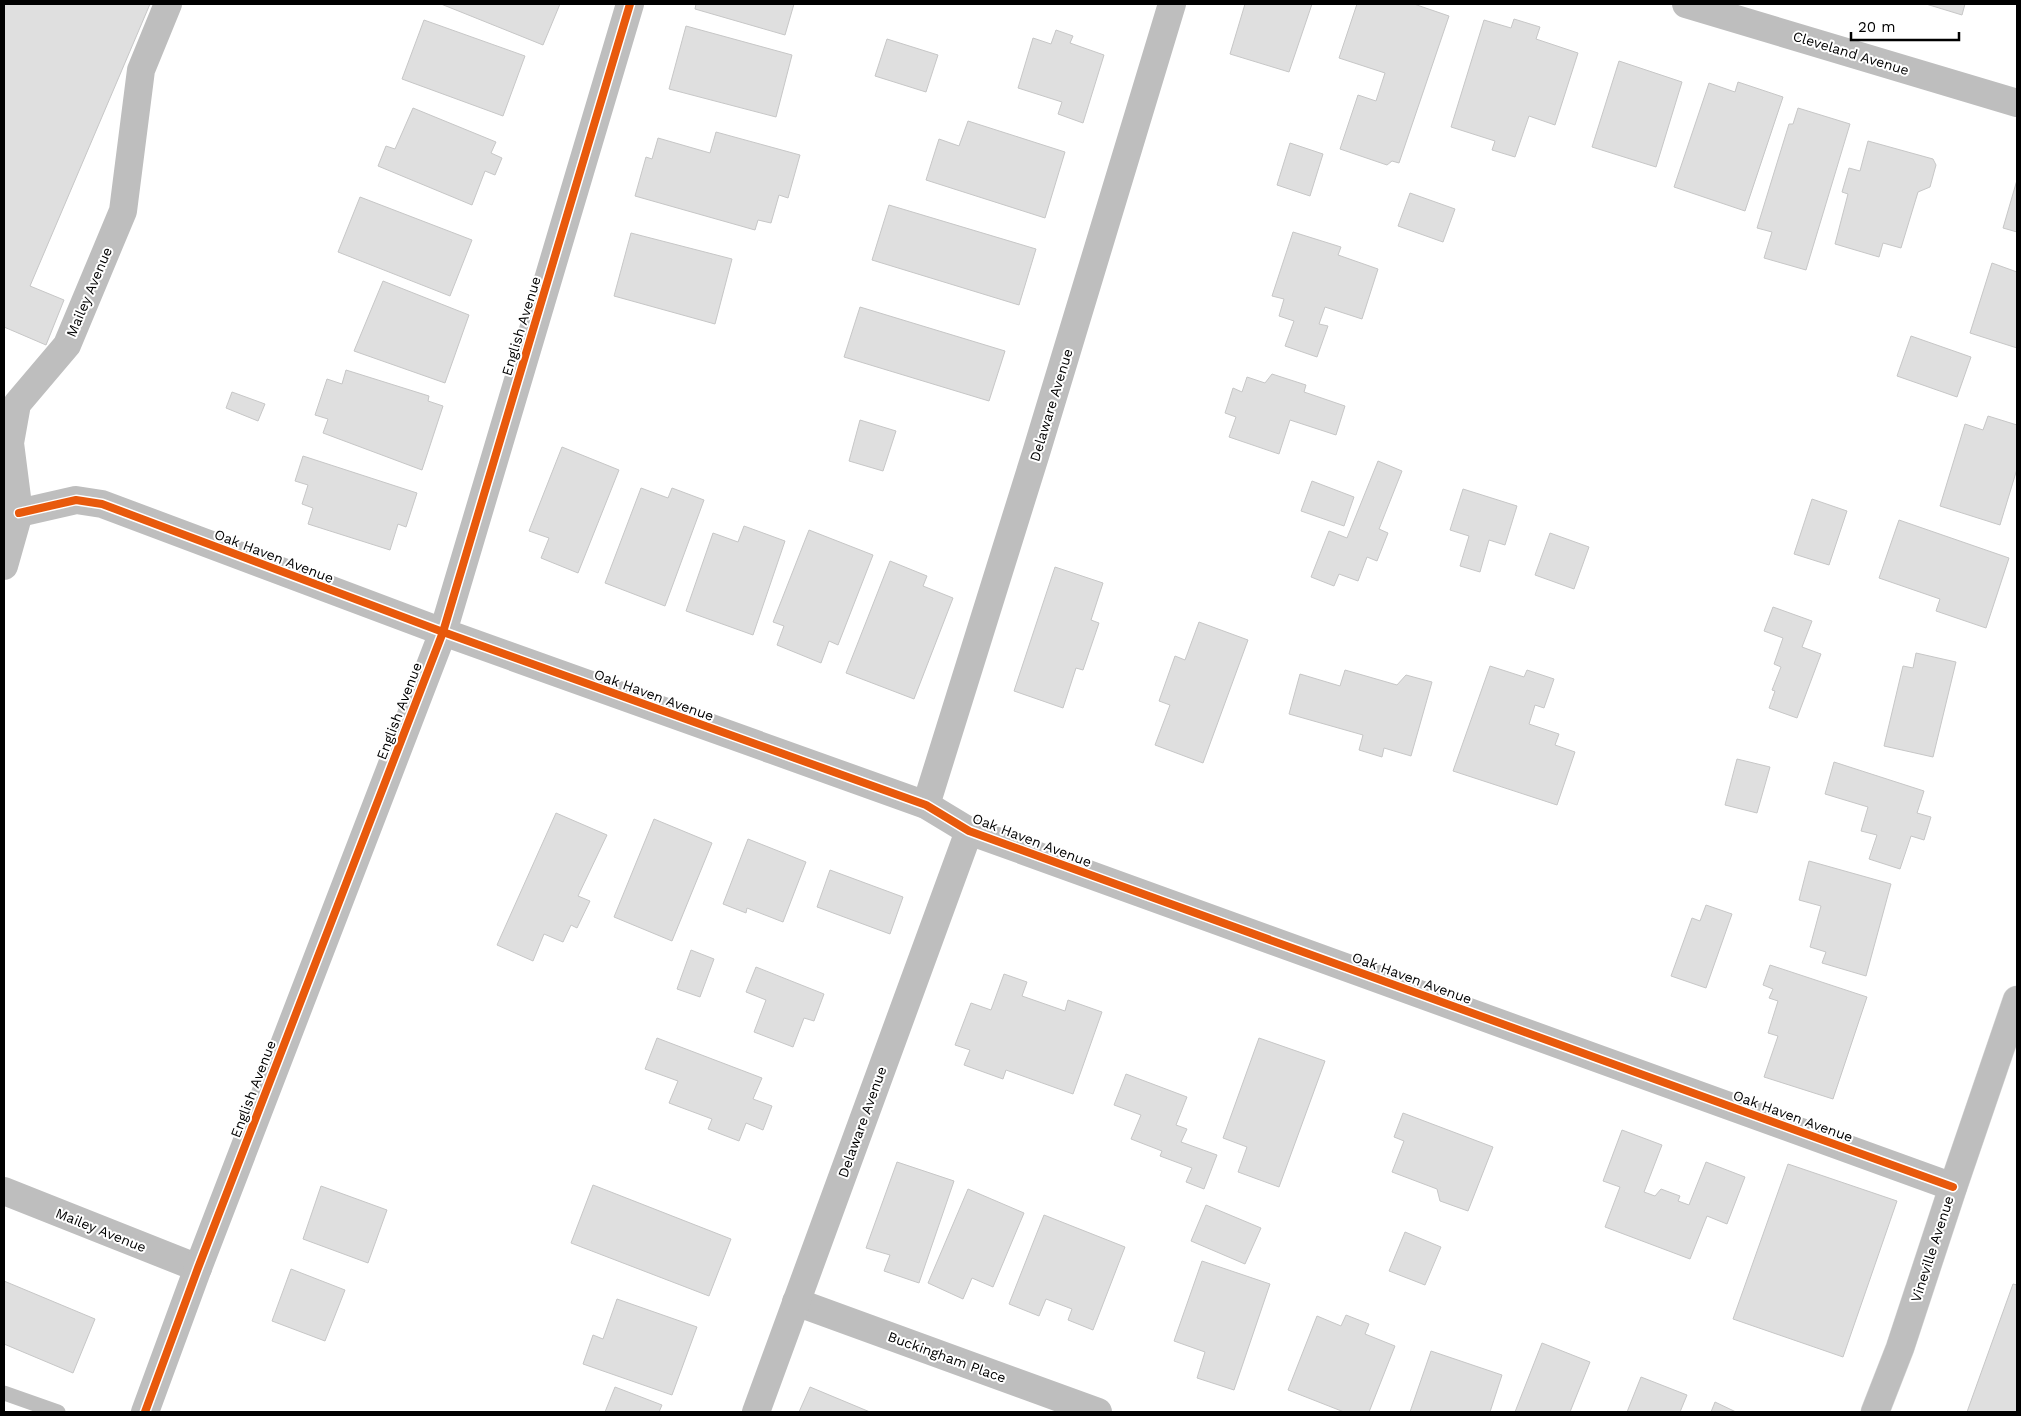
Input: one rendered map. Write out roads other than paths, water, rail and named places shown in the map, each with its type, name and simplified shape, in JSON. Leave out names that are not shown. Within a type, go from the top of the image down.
[{"type":"street","name":"Mailey Avenue","points":[[4,566],[19,513],[10,442],[10,402],[67,345],[123,211],[141,70],[168,4]]},
{"type":"street","name":"English Avenue","points":[[145,1412],[198,1268],[443,632],[630,4]]},
{"type":"street","name":"Delaware Avenue","points":[[926,806],[1036,453],[1172,4]]},
{"type":"street","name":"Cleveland Avenue","points":[[1686,4],[2017,103]]},
{"type":"street","name":"Oak Haven Avenue","points":[[19,513],[76,500],[102,504],[443,632],[926,806],[969,831],[1953,1187]]},
{"type":"street","name":"Delaware Avenue","points":[[756,1412],[969,831]]},
{"type":"street","name":"Vineville Avenue","points":[[1875,1412],[1900,1348],[2017,1000]]},
{"type":"street","name":"Mailey Avenue","points":[[4,1191],[198,1268]]},
{"type":"street","name":"Buckingham Place","points":[[796,1302],[1098,1412]]},
{"type":"lane","points":[[4,1393],[42,1410],[58,1412]]}]
